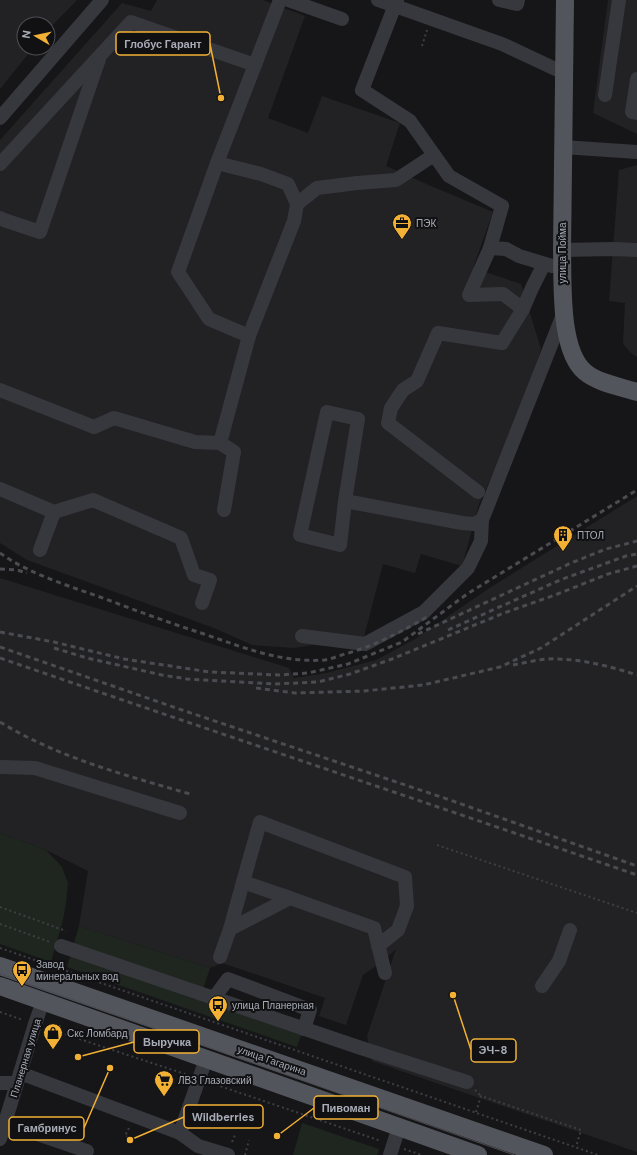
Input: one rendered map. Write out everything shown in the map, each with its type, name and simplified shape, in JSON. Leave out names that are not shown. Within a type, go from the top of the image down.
[{"type":"main road","name":"улица Пойма","points":[[565,0],[562,268],[566,335],[577,362],[585,372],[597,379],[637,392]]},
{"type":"main road","name":"улица Гагарина","points":[[0,966],[544,1155]]},
{"type":"main road","points":[[43,1001],[49,983]]},
{"type":"main road","name":"улица Гагарина","points":[[0,986],[478,1155]]},
{"type":"street","points":[[250,336],[209,319],[178,272],[217,163],[280,0]]},
{"type":"street","points":[[288,0],[342,19]]},
{"type":"street","points":[[378,0],[396,3],[502,44],[564,73]]},
{"type":"street","points":[[499,0],[517,4],[518,0]]},
{"type":"street","points":[[605,95],[619,0]]},
{"type":"street","points":[[2,110],[98,2]]},
{"type":"street","points":[[396,3],[362,90],[410,121],[449,176],[502,206],[490,248],[469,295],[503,294],[524,309]]},
{"type":"street","points":[[0,164],[131,22],[254,65]]},
{"type":"street","points":[[0,218],[40,232],[101,55]]},
{"type":"street","points":[[637,79],[632,112],[637,113]]},
{"type":"street","points":[[563,147],[637,152]]},
{"type":"street","points":[[297,204],[317,188],[357,182],[396,180],[434,155]]},
{"type":"street","points":[[217,163],[261,174],[288,184],[297,204],[294,221],[250,336],[220,443]]},
{"type":"street","points":[[490,248],[506,249],[519,256],[562,268]]},
{"type":"street","points":[[562,250],[637,250]]},
{"type":"street","points":[[478,492],[388,423],[391,408],[403,390],[417,381],[438,333],[502,343],[524,309],[532,288],[544,264]]},
{"type":"street","points":[[302,636],[365,644],[424,612],[468,568],[481,541],[482,520],[564,312]]},
{"type":"street","points":[[0,390],[94,427],[114,418],[195,442],[220,443],[234,452],[224,510]]},
{"type":"street","points":[[327,412],[358,419],[345,502],[340,545],[300,535],[327,412]]},
{"type":"street","points":[[0,489],[54,512],[93,500],[181,538],[194,575],[210,580],[202,603]]},
{"type":"street","points":[[345,502],[462,523],[474,524],[482,520]]},
{"type":"street","points":[[40,550],[54,512]]},
{"type":"street","points":[[0,767],[35,768],[180,813]]},
{"type":"street","points":[[220,957],[230,929],[260,822],[405,877],[407,906],[398,930],[378,946]]},
{"type":"street","points":[[243,882],[374,928],[398,930]]},
{"type":"street","points":[[230,929],[290,898]]},
{"type":"street","points":[[374,928],[385,973]]},
{"type":"street","points":[[542,986],[559,961],[570,930]]},
{"type":"street","points":[[62,946],[304,1029],[467,1082]]},
{"type":"street","points":[[214,998],[228,979],[310,1010],[304,1029]]},
{"type":"street","name":"Планерная улица","points":[[0,1139],[43,1001]]},
{"type":"street","points":[[273,1018],[286,1001]]},
{"type":"street","points":[[180,1133],[206,1059]]},
{"type":"street","points":[[0,1083],[18,1078],[180,1133],[198,1146],[228,1155]]},
{"type":"street","points":[[5,1123],[91,1154]]},
{"type":"street","points":[[390,1155],[399,1127]]},
{"type":"path","points":[[438,845],[637,913]]},
{"type":"path","points":[[0,907],[66,931]]},
{"type":"path","points":[[0,924],[62,946]]},
{"type":"path","points":[[0,948],[598,1155]]},
{"type":"path","points":[[476,1113],[481,1096],[581,1130],[576,1147]]},
{"type":"path","points":[[245,1155],[249,1140]]},
{"type":"shaded area","points":[[0,0],[77,0],[56,22],[56,16],[16,16],[16,56],[27,56],[0,89]]},
{"type":"shaded area","points":[[157,0],[263,0],[305,16],[268,118],[308,133],[322,96],[400,123],[386,166],[493,212],[473,268],[521,284],[541,349],[519,417],[479,504],[462,566],[421,554],[415,573],[383,564],[364,637],[294,648],[252,645],[214,628],[27,560],[0,543],[0,140],[122,3],[151,11]]},
{"type":"shaded area","points":[[608,0],[637,0],[637,134],[593,113]]},
{"type":"shaded area","points":[[637,165],[637,357],[623,344],[625,303],[609,301],[619,170]]},
{"type":"shaded area","points":[[637,496],[637,1152],[372,1061],[367,1036],[396,949],[382,962],[363,975],[346,1025],[319,1016],[325,998],[222,963],[210,968],[79,926],[88,871],[46,850],[0,833],[0,578],[289,668],[294,678],[326,673],[376,660],[415,639],[491,587]]},
{"type":"shaded area","points":[[0,833],[46,850],[62,867],[68,883],[66,903],[63,920],[51,962],[0,944]]},
{"type":"shaded area","points":[[79,926],[210,968],[200,998],[302,1033],[297,1047],[67,967]]},
{"type":"shaded area","points":[[302,1123],[379,1149],[377,1155],[293,1155]]},
{"type":"tram line","points":[[0,974],[514,1155]]},
{"type":"railway","points":[[0,632],[54,642],[124,659],[210,672],[279,675],[308,673],[348,664],[402,642],[467,594],[637,490]]},
{"type":"railway","points":[[418,634],[571,563],[606,549],[637,541]]},
{"type":"railway","points":[[0,553],[25,568],[68,586],[249,649],[278,657],[325,660],[366,647],[427,617]]},
{"type":"railway","points":[[448,630],[560,580],[626,556],[637,554]]},
{"type":"railway","points":[[54,648],[87,658],[162,675],[187,679],[274,684],[318,682],[350,674],[392,659],[504,613],[608,574],[637,566]]},
{"type":"railway","points":[[0,569],[17,570],[27,573]]},
{"type":"railway","points":[[256,688],[295,693],[364,691],[423,685],[500,667],[541,648],[637,586]]},
{"type":"railway","points":[[0,647],[450,800],[637,866]]},
{"type":"railway","points":[[0,658],[637,875]]},
{"type":"railway","points":[[513,665],[536,660],[569,660],[599,664],[637,675]]},
{"type":"railway","points":[[0,722],[22,735],[69,756],[190,794]]},
{"type":"place","name":"Глобус Гарант","points":[[221,98]]},
{"type":"place","name":"ПЭК","points":[[402,240]]},
{"type":"place","name":"ПТОЛ","points":[[563,552]]},
{"type":"place","name":"Завод минеральных вод","points":[[22,987]]},
{"type":"place","name":"ЭЧ-8","points":[[453,995]]},
{"type":"place","name":"улица Планерная","points":[[218,1022]]},
{"type":"place","name":"Скс Ломбард","points":[[53,1050]]},
{"type":"place","name":"Выручка","points":[[78,1057]]},
{"type":"place","name":"Гамбринус","points":[[110,1068]]},
{"type":"place","name":"ЛВЗ Глазовский","points":[[164,1097]]},
{"type":"place","name":"Пивоман","points":[[277,1136]]},
{"type":"place","name":"Wildberries","points":[[130,1140]]}]
